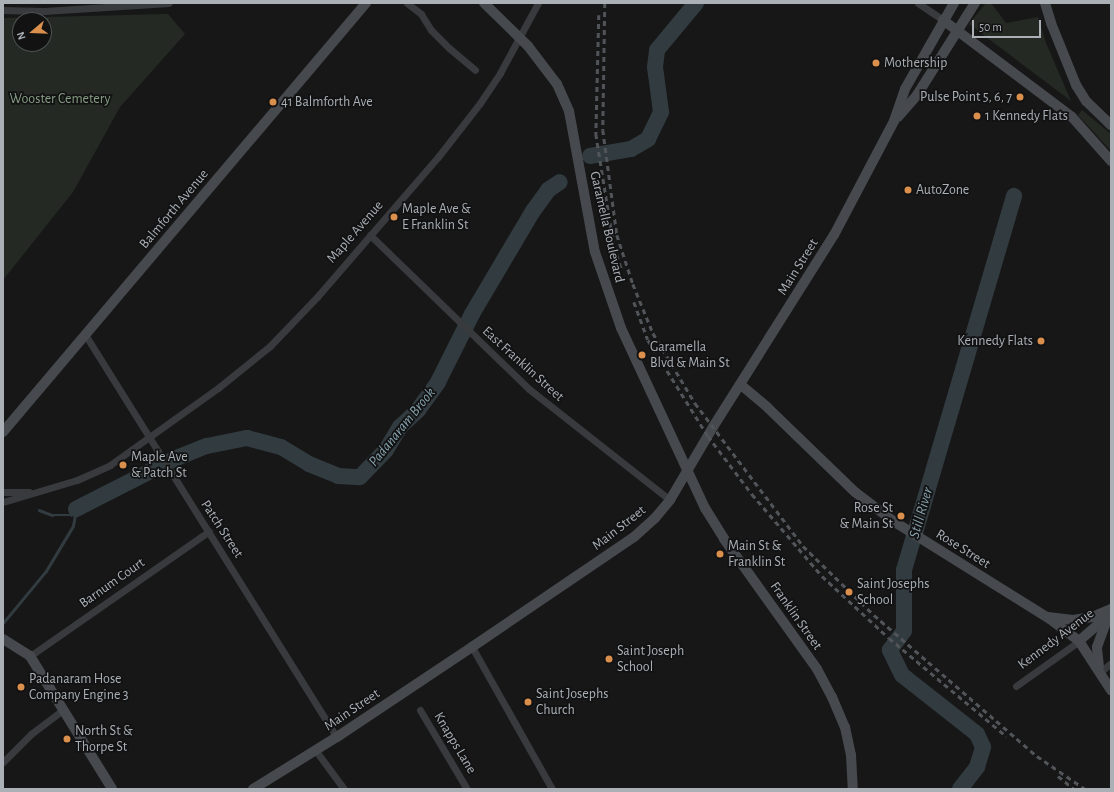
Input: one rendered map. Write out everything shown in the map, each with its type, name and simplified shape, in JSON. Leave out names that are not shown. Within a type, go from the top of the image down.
[{"type":"main road","name":"Balmforth Avenue","points":[[3,432],[86,336],[366,3]]},
{"type":"main road","name":"Garamella Boulevard","points":[[484,3],[520,38],[557,84],[569,111],[585,205],[604,283],[621,328],[688,471]]},
{"type":"main road","name":"Main Street","points":[[253,789],[316,751],[634,537],[670,500],[834,235],[894,121],[905,89],[954,3]]},
{"type":"main road","name":"Main Street","points":[[894,121],[916,95],[975,3]]},
{"type":"main road","points":[[1045,3],[1050,23],[1076,85],[1091,106],[1111,125]]},
{"type":"main road","points":[[943,20],[959,29],[1072,117],[1111,161]]},
{"type":"main road","name":"Rose Street","points":[[741,385],[768,408],[855,492],[893,521],[1044,616],[1079,641],[1111,690]]},
{"type":"main road","name":"Franklin Street","points":[[688,471],[705,508],[724,539],[817,669],[832,697],[845,727],[851,755],[853,789]]},
{"type":"main road","points":[[1044,616],[1073,620],[1110,613]]},
{"type":"main road","points":[[1100,672],[1096,656],[1097,647],[1110,613]]},
{"type":"main road","name":"Kennedy Avenue","points":[[1079,641],[1110,613]]},
{"type":"main road","points":[[3,639],[30,656],[112,789]]},
{"type":"street","points":[[3,10],[44,11],[169,3]]},
{"type":"street","points":[[407,3],[420,14],[431,30],[449,48],[475,70]]},
{"type":"street","name":"Maple Avenue","points":[[43,491],[77,480],[110,464],[149,438],[270,346],[317,298],[370,234],[438,157],[480,103],[520,38],[538,3]]},
{"type":"street","points":[[918,3],[943,20]]},
{"type":"street","name":"East Franklin Street","points":[[370,234],[458,322],[559,414],[670,500]]},
{"type":"street","name":"Patch Street","points":[[86,336],[168,470],[209,531],[337,737]]},
{"type":"street","points":[[3,492],[43,491]]},
{"type":"street","points":[[3,502],[43,491]]},
{"type":"street","name":"Barnum Court","points":[[30,656],[209,531]]},
{"type":"street","name":"Kennedy Avenue","points":[[1016,686],[1079,641]]},
{"type":"street","points":[[472,647],[552,789]]},
{"type":"street","points":[[1100,672],[1111,663]]},
{"type":"street","points":[[3,762],[31,734],[64,709]]},
{"type":"street","name":"Knapps Lane","points":[[420,710],[468,789]]},
{"type":"street","points":[[316,751],[344,789]]},
{"type":"green space","points":[[986,3],[991,3],[1006,23],[1038,17],[1046,43],[1071,101],[969,24]]},
{"type":"green space","name":"Wooster Cemetery","points":[[168,14],[185,34],[120,107],[73,192],[3,280],[3,18],[12,18],[12,52],[52,52],[52,17]]},
{"type":"green space","points":[[1082,110],[1111,134],[1111,151],[1078,115]]},
{"type":"waterway","name":"Padanaram Brook","points":[[590,156],[631,149],[648,139],[661,112],[655,67],[657,50],[696,3]]},
{"type":"waterway","name":"Padanaram Brook","points":[[76,509],[174,459],[207,446],[247,438],[281,447],[309,464],[338,476],[360,477],[386,450],[400,427],[418,410],[438,382],[472,314],[533,211],[548,190],[560,182]]},
{"type":"waterway","name":"Still River","points":[[960,789],[977,767],[983,747],[977,734],[902,675],[890,650],[904,631],[904,570],[1014,196]]},
{"type":"waterway","points":[[3,623],[46,571],[73,526],[76,509]]},
{"type":"waterway","name":"Padanaram Brook","points":[[39,510],[52,515],[71,515],[75,510]]},
{"type":"railway","points":[[605,3],[603,130],[617,235],[633,284],[653,333],[695,403],[803,546],[874,615],[1037,756],[1085,789]]},
{"type":"railway","points":[[599,15],[596,134],[614,246],[622,270]]},
{"type":"railway","points":[[634,302],[648,340],[708,436],[752,494],[822,576],[889,638],[1006,736]]},
{"type":"railway","points":[[1058,776],[1074,789]]},
{"type":"place","name":"Mothership","points":[[876,63]]},
{"type":"place","name":"Pulse Point 5, 6, 7","points":[[1020,97]]},
{"type":"place","name":"41 Balmforth Ave","points":[[273,102]]},
{"type":"place","name":"1 Kennedy Flats","points":[[977,116]]},
{"type":"place","name":"AutoZone","points":[[908,190]]},
{"type":"place","name":"Maple Ave & E Franklin St","points":[[394,217]]},
{"type":"place","name":"Kennedy Flats","points":[[1041,341]]},
{"type":"place","name":"Garamella Blvd & Main St","points":[[642,355]]},
{"type":"place","name":"Maple Ave & Patch St","points":[[123,465]]},
{"type":"place","name":"Rose St & Main St","points":[[901,516]]},
{"type":"place","name":"Main St & Franklin St","points":[[720,554]]},
{"type":"place","name":"Saint Josephs School","points":[[849,592]]},
{"type":"place","name":"Saint Joseph School","points":[[609,659]]},
{"type":"place","name":"Padanaram Hose Company Engine 3","points":[[21,687]]},
{"type":"place","name":"Saint Josephs Church","points":[[528,702]]},
{"type":"place","name":"North St & Thorpe St","points":[[67,739]]}]
